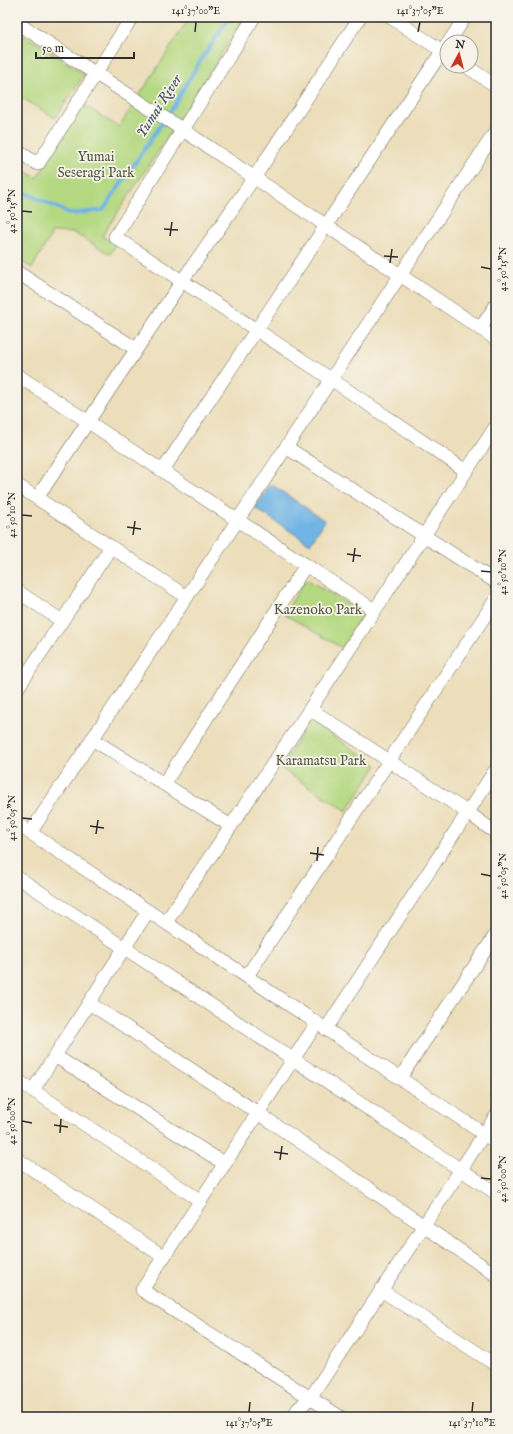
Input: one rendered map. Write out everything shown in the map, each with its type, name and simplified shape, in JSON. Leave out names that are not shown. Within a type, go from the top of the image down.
[{"type":"street","points":[[17,151],[38,164],[94,73],[132,17]]},
{"type":"street","points":[[254,17],[180,128],[115,237],[331,379],[466,471]]},
{"type":"street","points":[[37,498],[182,280],[254,178],[360,17]]},
{"type":"street","points":[[390,17],[439,44]]},
{"type":"street","points":[[455,34],[465,17]]},
{"type":"street","points":[[21,24],[180,128],[496,339]]},
{"type":"street","points":[[163,470],[439,58]]},
{"type":"street","points":[[478,74],[496,86]]},
{"type":"street","points":[[30,833],[496,131]]},
{"type":"street","points":[[17,272],[136,349]]},
{"type":"street","points":[[480,329],[496,305]]},
{"type":"street","points":[[17,375],[374,610]]},
{"type":"street","points":[[166,922],[310,709],[496,426]]},
{"type":"street","points":[[286,447],[496,582]]},
{"type":"street","points":[[17,485],[187,597]]},
{"type":"street","points":[[17,689],[111,547]]},
{"type":"street","points":[[164,784],[306,565]]},
{"type":"street","points":[[17,591],[62,621]]},
{"type":"street","points":[[247,976],[496,599]]},
{"type":"street","points":[[310,709],[468,812],[496,833]]},
{"type":"street","points":[[92,739],[231,826]]},
{"type":"street","points":[[340,1417],[142,1290],[293,1060],[321,1026],[496,769]]},
{"type":"street","points":[[17,824],[496,1142]]},
{"type":"street","points":[[17,877],[496,1193]]},
{"type":"street","points":[[33,1090],[148,911]]},
{"type":"street","points":[[400,1078],[496,934]]},
{"type":"street","points":[[90,1003],[258,1113],[496,1275]]},
{"type":"street","points":[[55,1056],[225,1164]]},
{"type":"street","points":[[17,1080],[201,1201]]},
{"type":"street","points":[[293,1417],[298,1409],[311,1397],[496,1116]]},
{"type":"street","points":[[17,1159],[164,1257]]},
{"type":"street","points":[[381,1290],[496,1365]]},
{"type":"green space","name":"Yumai Seseragi Park","points":[[190,17],[245,17],[102,236],[116,245],[110,254],[74,233],[53,232],[32,268],[17,259],[17,166],[37,178],[82,104],[119,127]]},
{"type":"green space","points":[[24,35],[85,74],[55,118],[17,95],[17,46]]},
{"type":"green space","name":"Kazenoko Park","points":[[306,579],[363,613],[342,648],[284,614]]},
{"type":"green space","name":"Karamatsu Park","points":[[310,721],[377,765],[347,811],[280,768]]},
{"type":"water","points":[[271,484],[325,521],[310,544],[255,508]]},
{"type":"waterway","name":"Yumai River","points":[[17,189],[71,214],[103,210],[175,104],[195,69],[230,17]]}]
